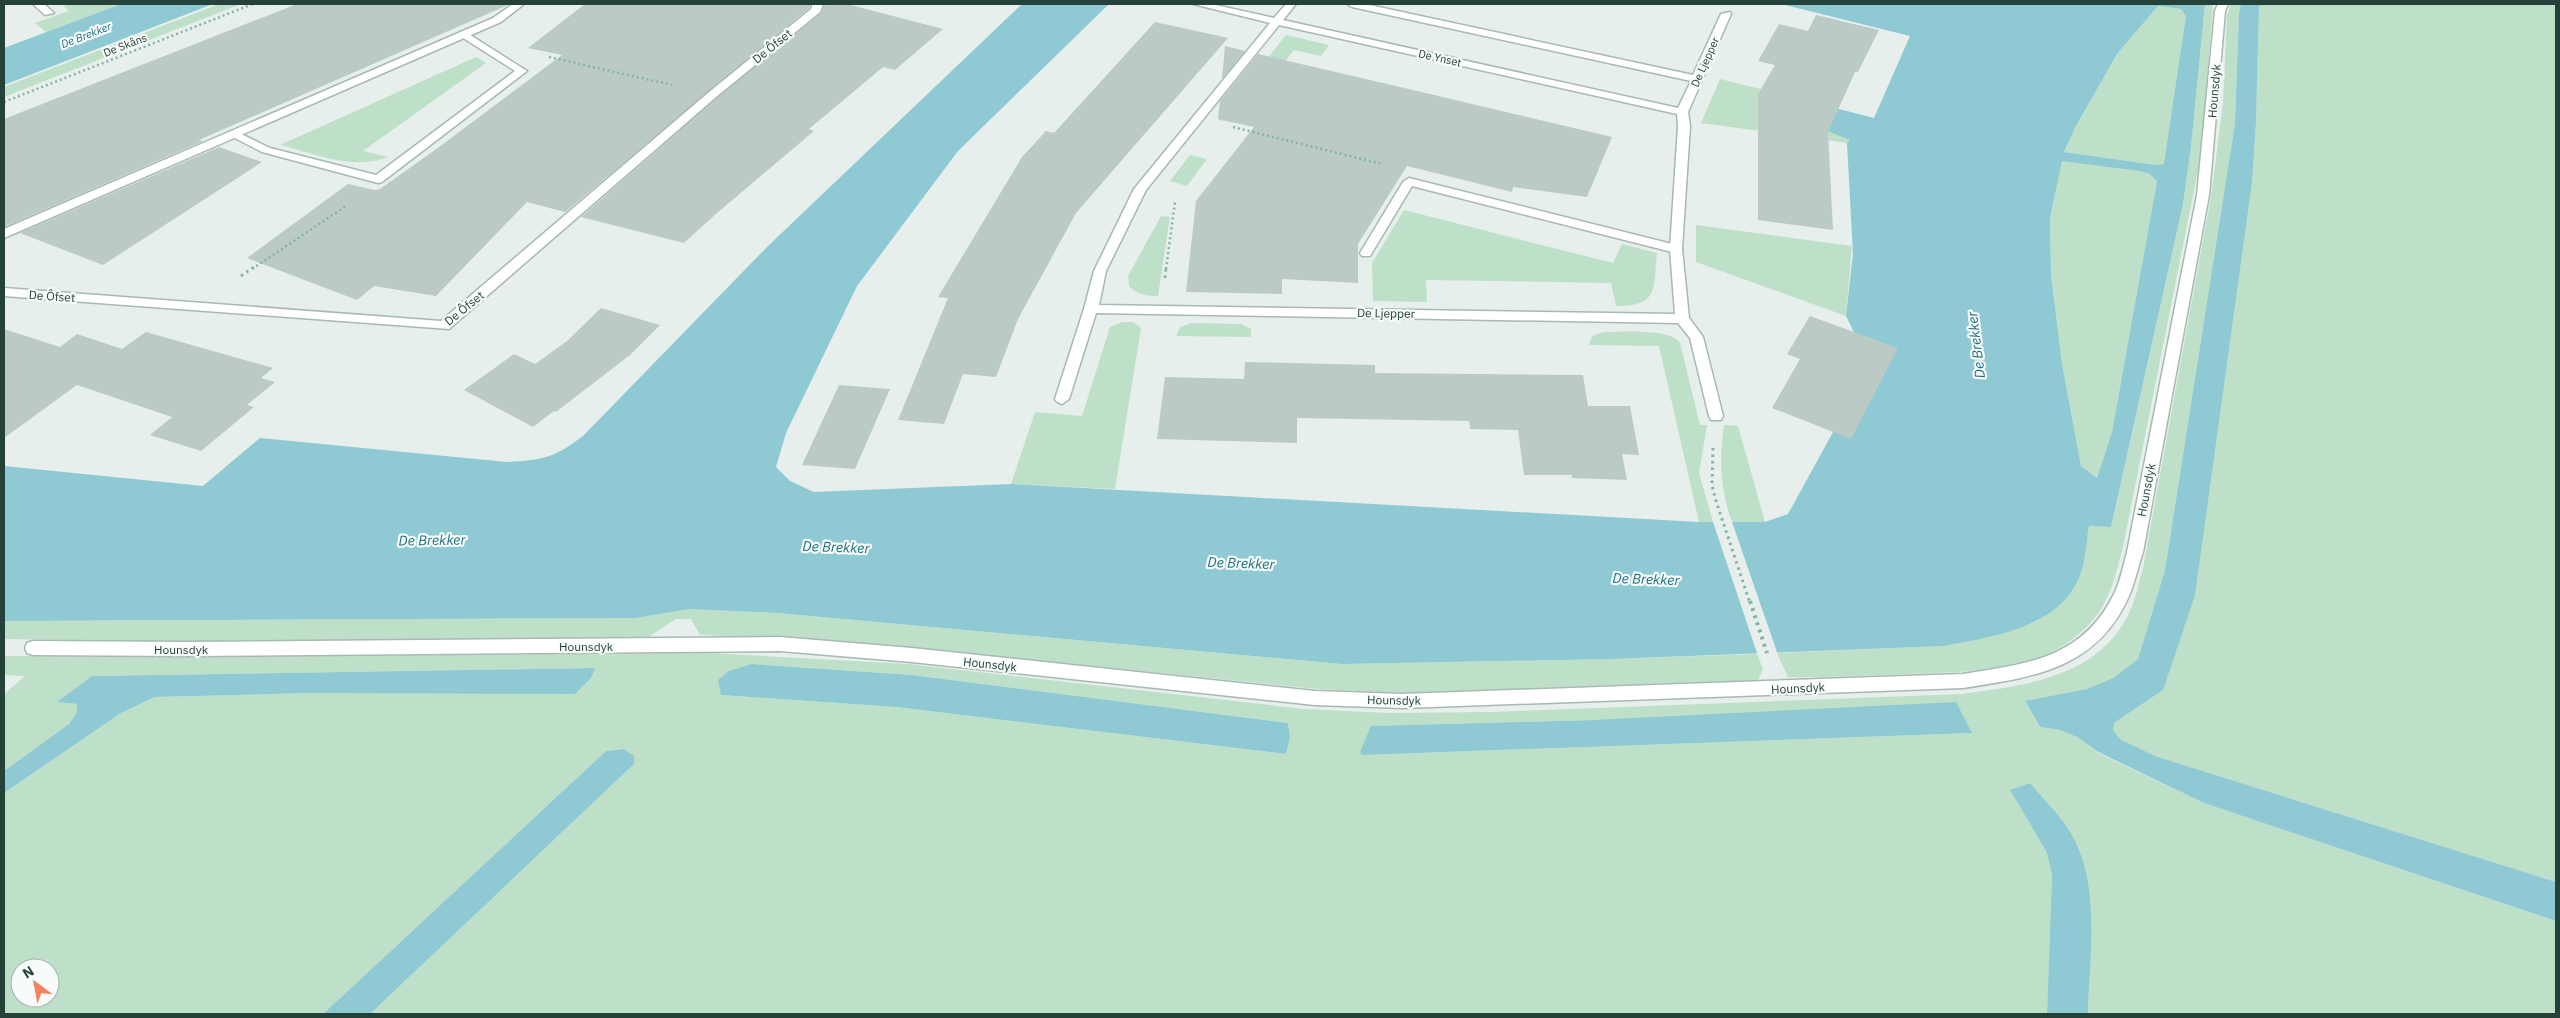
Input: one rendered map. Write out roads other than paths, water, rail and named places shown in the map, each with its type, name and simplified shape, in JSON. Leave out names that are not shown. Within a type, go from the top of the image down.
[{"type":"street","points":[[38,4],[48,13]]},
{"type":"street","points":[[4,234],[497,20],[519,4]]},
{"type":"street","name":"De Ôfset","points":[[4,292],[444,326],[712,95],[816,10],[818,4]]},
{"type":"street","name":"De Ynset","points":[[1198,4],[1682,112]]},
{"type":"street","points":[[1062,399],[1091,309],[1100,271],[1140,189],[1290,4]]},
{"type":"street","points":[[1352,4],[1698,79]]},
{"type":"street","name":"Hounsdyk","points":[[33,648],[186,649],[780,644],[912,655],[1315,698],[1403,701],[1963,680],[2017,672],[2060,662],[2084,647],[2104,629],[2121,598],[2135,552],[2203,195],[2213,104],[2220,11],[2223,4]]},
{"type":"street","name":"De Ljepper","points":[[1091,309],[1682,319],[1676,249],[1684,126],[1682,112],[1726,14]]},
{"type":"street","points":[[233,134],[266,150],[378,179],[522,71],[464,34]]},
{"type":"street","points":[[1366,253],[1409,182],[1676,249]]},
{"type":"street","points":[[1682,319],[1696,337],[1716,416]]},
{"type":"water","name":"De Brekker","points":[[121,4],[213,4],[4,85],[4,48]]},
{"type":"water","name":"De Brekker","points":[[1022,4],[1109,4],[958,151],[857,286],[786,433],[776,467],[790,481],[814,492],[1011,484],[1699,522],[1765,522],[1788,514],[1870,365],[1846,316],[1853,254],[1847,143],[1850,140],[1820,128],[1769,91],[1874,118],[1910,36],[1781,4],[2205,4],[2191,147],[2183,204],[2111,527],[2089,526],[2085,557],[2080,575],[2070,593],[2057,607],[2023,627],[2004,633],[1945,646],[1612,659],[1342,664],[777,613],[689,609],[636,618],[4,621],[4,466],[203,486],[260,438],[507,462],[540,459],[565,449],[584,435],[767,247]],"holes":[[[2158,6],[2181,9],[2186,16],[2164,164],[2156,165],[2064,152],[2076,126],[2117,54]],[[2062,161],[2139,171],[2150,174],[2157,181],[2112,432],[2097,478],[2081,466],[2062,364],[2051,275],[2050,218]]]},
{"type":"water","points":[[2241,4],[2261,4],[2259,7],[2256,123],[2252,182],[2195,595],[2163,690],[2114,723],[2113,730],[2120,739],[2155,756],[2556,882],[2556,921],[2204,803],[2098,752],[2077,737],[2060,730],[2040,727],[2025,701],[2087,689],[2113,678],[2138,659],[2165,570],[2235,123],[2239,12]]},
{"type":"water","points":[[752,664],[912,675],[1288,723],[1290,737],[1286,754],[896,707],[721,695],[718,680],[729,671]]},
{"type":"water","points":[[595,668],[591,678],[575,694],[311,693],[155,697],[121,713],[4,793],[4,771],[69,724],[77,712],[77,704],[57,702],[92,676]]},
{"type":"water","points":[[1956,702],[1972,733],[1363,755],[1360,752],[1371,726],[1594,720]]},
{"type":"water","points":[[624,749],[634,756],[634,764],[370,1014],[323,1014],[606,751]]},
{"type":"water","points":[[2030,783],[2069,830],[2082,857],[2090,901],[2091,924],[2088,1014],[2047,1014],[2052,875],[2047,853],[2010,790]]}]
